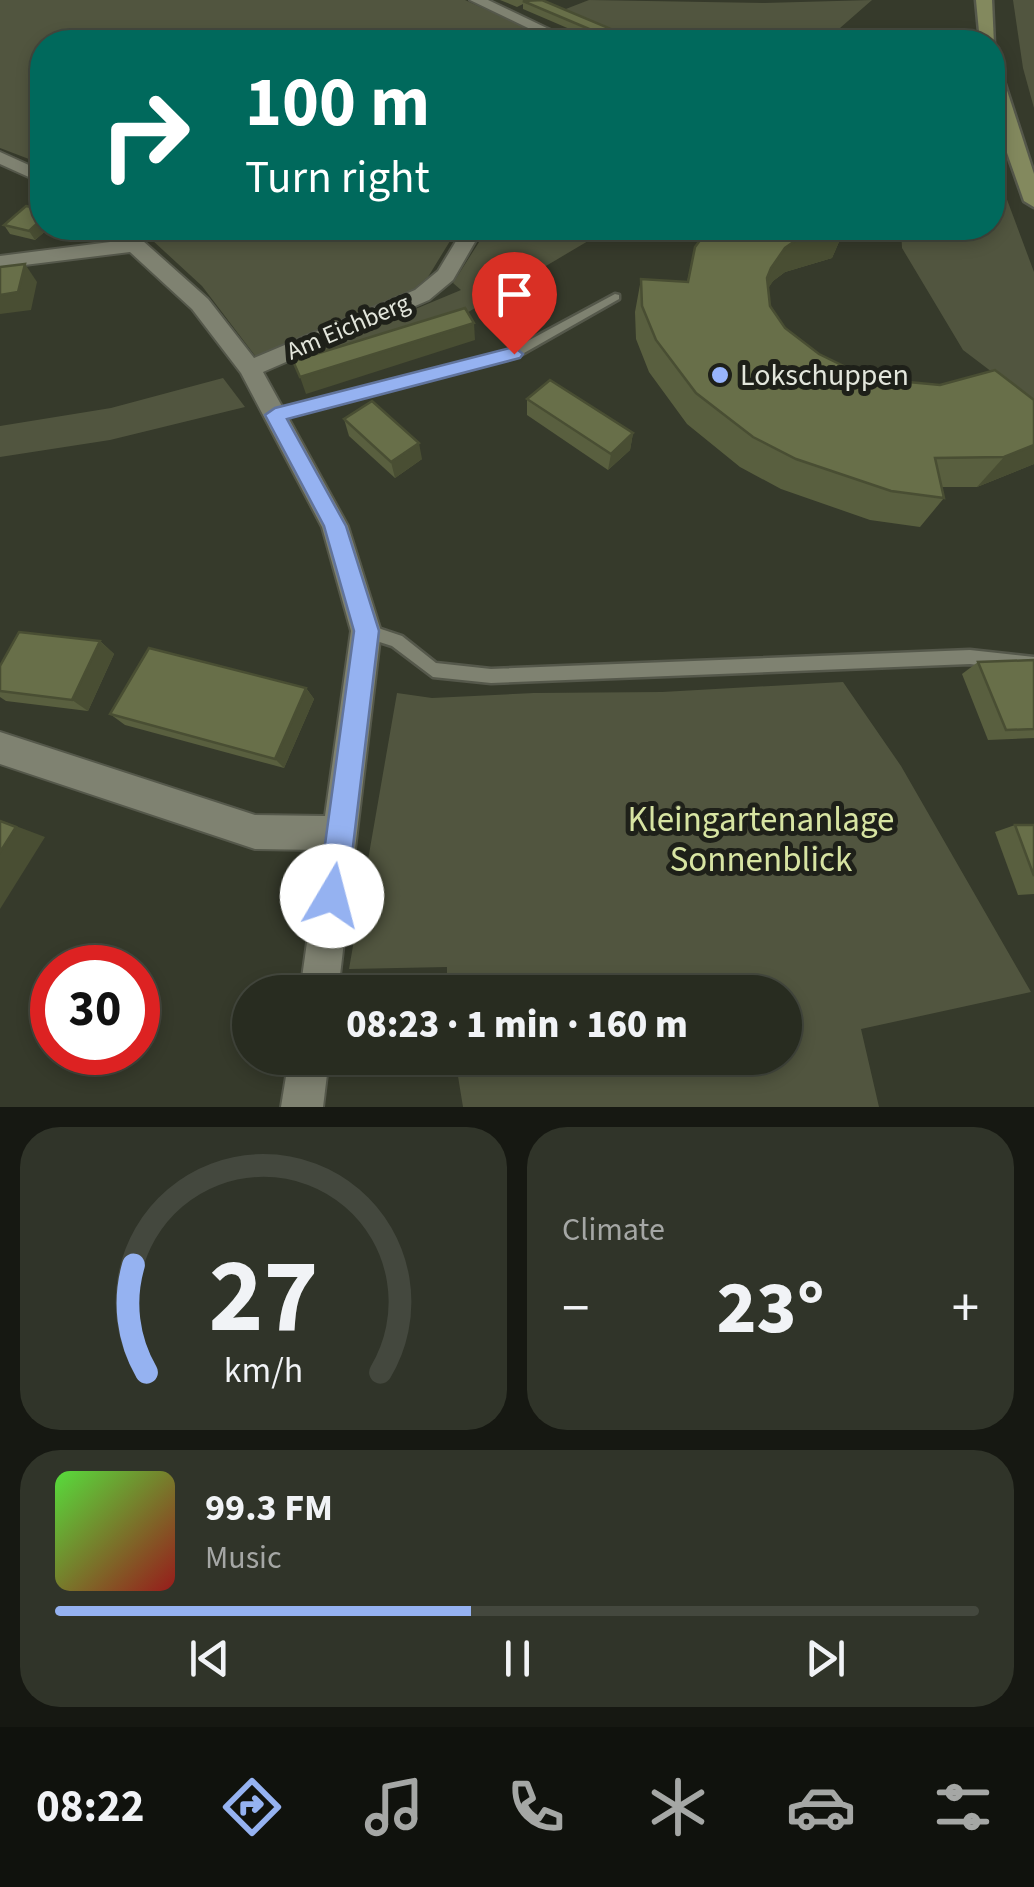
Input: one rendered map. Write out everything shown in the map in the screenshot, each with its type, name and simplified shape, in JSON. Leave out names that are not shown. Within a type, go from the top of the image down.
[{"type":"main road","points":[[984,0],[987,30]]},
{"type":"main road","points":[[1005,122],[1034,202]]},
{"type":"street","points":[[478,0],[542,30]]},
{"type":"street","points":[[0,157],[30,172]]},
{"type":"street","name":"Am Eichberg","points":[[130,240],[200,304],[250,369],[334,526],[366,631],[321,975]]},
{"type":"street","name":"Am Eichberg","points":[[250,369],[422,296],[446,275],[467,240]]},
{"type":"street","points":[[0,262],[136,245]]},
{"type":"street","points":[[0,748],[256,832],[342,832]]},
{"type":"street","points":[[302,1107],[307,1075]]},
{"type":"lane","points":[[275,415],[514,354],[615,297]]},
{"type":"lane","points":[[366,631],[397,641],[433,670],[491,676],[970,657],[1034,664]]},
{"type":"green space","points":[[0,0],[465,0],[531,30],[30,30],[30,159],[0,148]]},
{"type":"green space","points":[[589,0],[872,0],[838,30],[597,30],[558,12]]},
{"type":"green space","points":[[1013,0],[1034,0],[1034,108],[1023,68]]},
{"type":"green space","points":[[1005,194],[1034,272],[1034,404],[963,350],[902,248],[902,240],[1005,240]]},
{"type":"green space","points":[[152,240],[451,240],[428,277],[410,292],[256,357],[202,286]]},
{"type":"green space","points":[[480,240],[590,240],[465,314],[309,376],[305,355],[461,290],[453,283]]},
{"type":"green space","points":[[223,378],[245,407],[110,440],[0,457],[0,426],[111,408]]},
{"type":"green space","name":"Kleingartenanlage Sonnenblick","points":[[843,682],[901,766],[1031,992],[861,1029],[879,1107],[463,1107],[458,1075],[802,1075],[802,975],[447,975],[447,967],[349,969],[397,693],[432,698]]},
{"type":"building","points":[[542,0],[611,29],[592,30],[523,1]]},
{"type":"building","points":[[26,206],[30,207],[29,231],[4,225]]},
{"type":"building","name":"Lokschuppen","points":[[700,240],[797,240],[785,248],[767,278],[770,306],[785,328],[819,354],[854,371],[887,380],[940,385],[995,370],[1034,400],[1034,445],[1004,457],[935,458],[944,498],[891,491],[796,459],[753,437],[696,393],[656,340],[642,306],[641,279],[688,282],[695,247]]},
{"type":"building","points":[[25,264],[18,292],[0,295],[0,267]]},
{"type":"building","points":[[465,308],[474,323],[300,377],[293,361]]},
{"type":"building","points":[[550,380],[633,433],[611,454],[527,399]]},
{"type":"building","points":[[372,401],[419,443],[391,462],[344,419]]},
{"type":"building","points":[[19,632],[100,641],[72,700],[0,691],[0,666]]},
{"type":"building","points":[[149,648],[306,688],[275,759],[110,714]]},
{"type":"building","points":[[1034,660],[1034,729],[1006,730],[978,662]]},
{"type":"building","points":[[0,821],[16,827],[0,852]]},
{"type":"building","points":[[1015,825],[1034,825],[1034,876]]},
{"type":"place","name":"Lokschuppen","points":[[720,375]]},
{"type":"route","points":[[332,896],[366,631],[334,526],[275,415],[514,354]]}]
